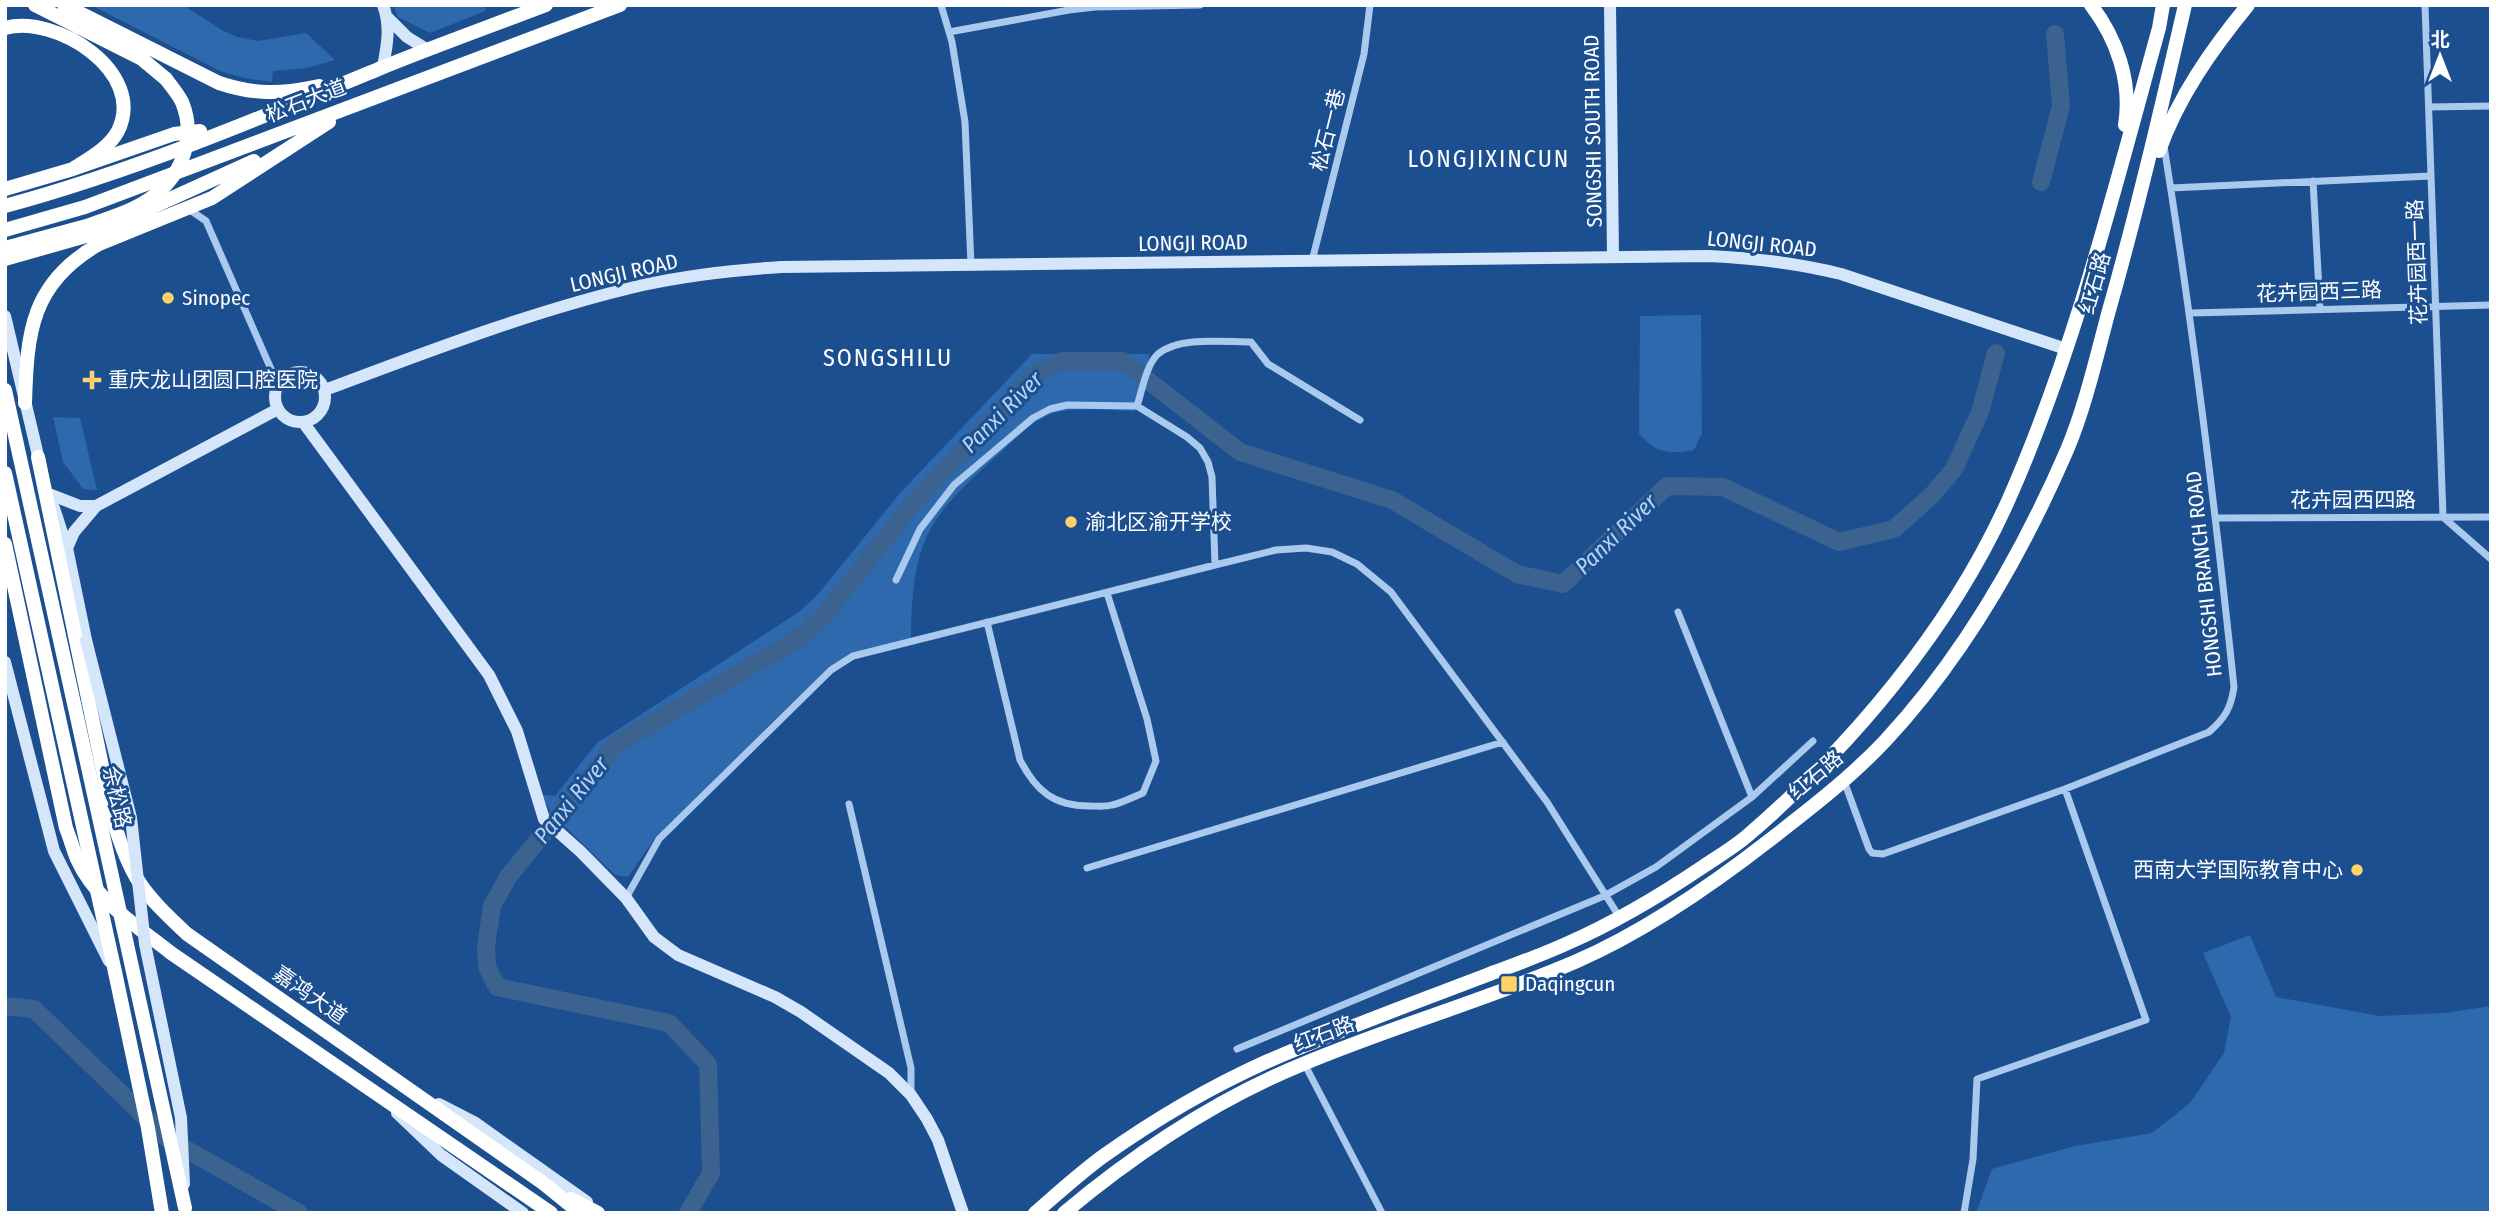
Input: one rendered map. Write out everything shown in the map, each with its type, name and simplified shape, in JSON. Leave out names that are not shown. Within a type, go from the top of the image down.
[{"type":"highway","points":[[5,248],[90,225],[154,196],[174,177],[186,153],[188,126],[181,102],[166,79],[142,59],[34,5]]},
{"type":"highway","points":[[64,5],[219,83],[244,91],[274,93],[355,79]]},
{"type":"highway","name":"松石大道","points":[[5,206],[79,186],[546,5]]},
{"type":"highway","name":"松石大道","points":[[5,230],[85,207],[620,5]]},
{"type":"highway","points":[[2091,5],[2104,22],[2116,48],[2124,79],[2127,109],[2112,200]]},
{"type":"highway","name":"红石路","points":[[1035,1213],[1100,1159],[1156,1121],[1214,1088],[1278,1057],[1565,945],[1620,918],[1665,892],[1745,838],[1828,758],[1923,646],[1954,600],[2006,504],[2066,349],[2112,200],[2163,5]]},
{"type":"highway","name":"红石路","points":[[1064,1213],[1111,1174],[1164,1136],[1263,1082],[1304,1063],[1578,960],[1676,906],[1844,782],[1908,714],[1955,653],[2010,568],[2069,445],[2139,205],[2185,5]]},
{"type":"highway","points":[[2139,205],[2163,139],[2201,67],[2248,5]]},
{"type":"highway","points":[[5,28],[16,25],[35,26],[71,39],[112,72],[122,101],[122,118],[117,133],[104,148],[73,169]]},
{"type":"highway","points":[[25,403],[29,338],[34,317],[54,281],[67,267],[90,249],[212,198],[363,101]]},
{"type":"highway","points":[[5,189],[174,134],[236,127]]},
{"type":"highway","points":[[5,259],[93,234],[314,131]]},
{"type":"highway","name":"余松路","points":[[5,390],[185,1211]]},
{"type":"highway","name":"嘉鸿大道","points":[[38,457],[113,819],[134,877],[152,902],[187,934],[543,1184],[580,1213]]},
{"type":"highway","name":"余松路","points":[[5,473],[115,972],[163,1213]]},
{"type":"highway","points":[[5,544],[66,828],[77,860],[90,881],[123,915],[171,953],[551,1213]]},
{"type":"highway","points":[[543,1184],[600,1213]]},
{"type":"highway","points":[[507,1185],[537,1213]]},
{"type":"street","points":[[383,5],[388,18],[388,43],[383,67]]},
{"type":"street","points":[[941,5],[949,32],[965,122],[971,265]]},
{"type":"street","points":[[949,32],[1069,9],[1200,5]]},
{"type":"street","name":"松石一巷","points":[[1312,261],[1364,54],[1370,5]]},
{"type":"street","name":"SONGSHI SOUTH ROAD","points":[[1610,5],[1614,257]]},
{"type":"street","name":"花卉园西一路","points":[[2425,5],[2443,517]]},
{"type":"street","points":[[388,18],[407,37],[429,50]]},
{"type":"street","points":[[2429,107],[2491,106]]},
{"type":"street","name":"HONGSHI BRANCH ROAD","points":[[1844,782],[1869,849],[1877,854],[2065,789],[2209,732],[2224,719],[2232,704],[2234,687],[2191,313],[2163,139]]},
{"type":"street","points":[[2171,188],[2431,176]]},
{"type":"street","points":[[2313,181],[2320,309]]},
{"type":"street","points":[[206,221],[206,208],[212,198]]},
{"type":"street","points":[[184,208],[198,213],[206,221],[278,385],[275,401],[278,409],[288,419],[303,422],[317,416],[325,404],[325,390],[315,376],[307,372],[290,373],[278,385]]},
{"type":"street","name":"LONGJI ROAD","points":[[325,390],[499,327],[644,285],[716,272],[781,267],[1721,256],[1778,261],[1840,274],[2066,349]]},
{"type":"street","name":"花卉园西三路","points":[[2191,313],[2491,305]]},
{"type":"street","points":[[5,316],[38,457],[67,548],[86,640],[131,818],[145,944],[181,1118],[185,1211]]},
{"type":"street","points":[[1137,406],[1157,355],[1179,343],[1251,342],[1268,364],[1360,420]]},
{"type":"street","points":[[896,580],[920,529],[954,485],[1033,418],[1050,409],[1067,405],[1137,406],[1200,448],[1212,477],[1215,565]]},
{"type":"street","points":[[67,548],[75,532],[96,506],[278,409]]},
{"type":"street","points":[[303,422],[489,675],[517,731],[544,819],[582,852],[626,898],[654,937],[666,947],[678,955],[775,997],[889,1073],[911,1095],[927,1119],[962,1213]]},
{"type":"street","points":[[49,494],[80,506],[96,506]]},
{"type":"street","points":[[2443,517],[2491,559]]},
{"type":"street","name":"花卉园西四路","points":[[2216,518],[2491,517]]},
{"type":"street","points":[[626,898],[659,839],[831,670],[853,656],[1276,550],[1306,548],[1332,552],[1357,564],[1391,592],[1547,802],[1620,918]]},
{"type":"street","points":[[987,622],[1020,760],[1029,778],[1039,790],[1053,799],[1076,806],[1111,806],[1143,793],[1156,761],[1147,719],[1107,593]]},
{"type":"street","points":[[1678,612],[1752,797]]},
{"type":"street","points":[[5,662],[54,851],[115,972]]},
{"type":"street","points":[[1237,1049],[1604,896],[1656,867],[1752,797],[1813,741]]},
{"type":"street","points":[[1087,868],[1503,742]]},
{"type":"street","points":[[1964,1213],[1973,1159],[1977,1079],[2146,1020],[2065,789]]},
{"type":"street","points":[[849,804],[911,1068],[911,1095]]},
{"type":"street","points":[[1304,1063],[1382,1213]]},
{"type":"street","name":"嘉鸿大道","points":[[410,1090],[474,1122],[600,1213]]},
{"type":"street","points":[[387,1102],[441,1155],[523,1213]]},
{"type":"shaded area","points":[[91,5],[183,5],[237,37],[258,41],[306,33],[335,60],[307,68],[273,71],[272,82],[244,78],[220,71]]},
{"type":"shaded area","points":[[393,5],[486,5],[485,11],[430,33],[398,17]]},
{"type":"shaded area","points":[[1701,315],[1702,433],[1694,450],[1670,452],[1657,449],[1639,434],[1640,316]]},
{"type":"shaded area","points":[[1032,354],[1150,354],[1134,411],[1074,410],[1046,416],[1025,430],[955,496],[928,533],[920,554],[912,605],[911,638],[854,652],[828,668],[655,838],[628,877],[615,875],[551,813],[542,795],[555,796],[597,743],[799,612],[819,593],[901,492]]},
{"type":"shaded area","points":[[53,417],[80,418],[97,490],[83,489],[63,462]]},
{"type":"shaded area","points":[[2250,935],[2276,997],[2380,1016],[2444,1013],[2491,1006],[2491,1213],[1976,1213],[1992,1169],[2075,1146],[2152,1133],[2190,1103],[2224,1053],[2231,1017],[2203,953]]},
{"type":"waterway","name":"Panxi River","points":[[2041,182],[2061,106],[2055,34]]},
{"type":"waterway","name":"Panxi River","points":[[688,1213],[711,1173],[708,1064],[669,1023],[497,987],[487,967],[486,946],[492,906],[508,877],[616,744],[798,639],[824,615],[920,495],[1039,372],[1062,361],[1123,361],[1240,452],[1392,500],[1517,574],[1563,584],[1667,486],[1723,487],[1839,542],[1894,529],[1932,495],[1954,469],[1980,412],[1996,353]]},
{"type":"waterway","name":"Panxi River","points":[[5,1006],[34,1009],[168,1139],[299,1213]]},
{"type":"place","name":"Sinopec","points":[[168,298]]},
{"type":"place","name":"重庆龙山团圆口腔医院","points":[[92,380]]},
{"type":"place","name":"渝北区渝开学校","points":[[1071,522]]},
{"type":"place","name":"西南大学国际教育中心","points":[[2357,870]]},
{"type":"place","name":"Daqingcun","points":[[1509,984]]},
{"type":"district","name":"LONGJIXINCUN","points":[[1489,159]]},
{"type":"district","name":"SONGSHILU","points":[[888,358]]}]
